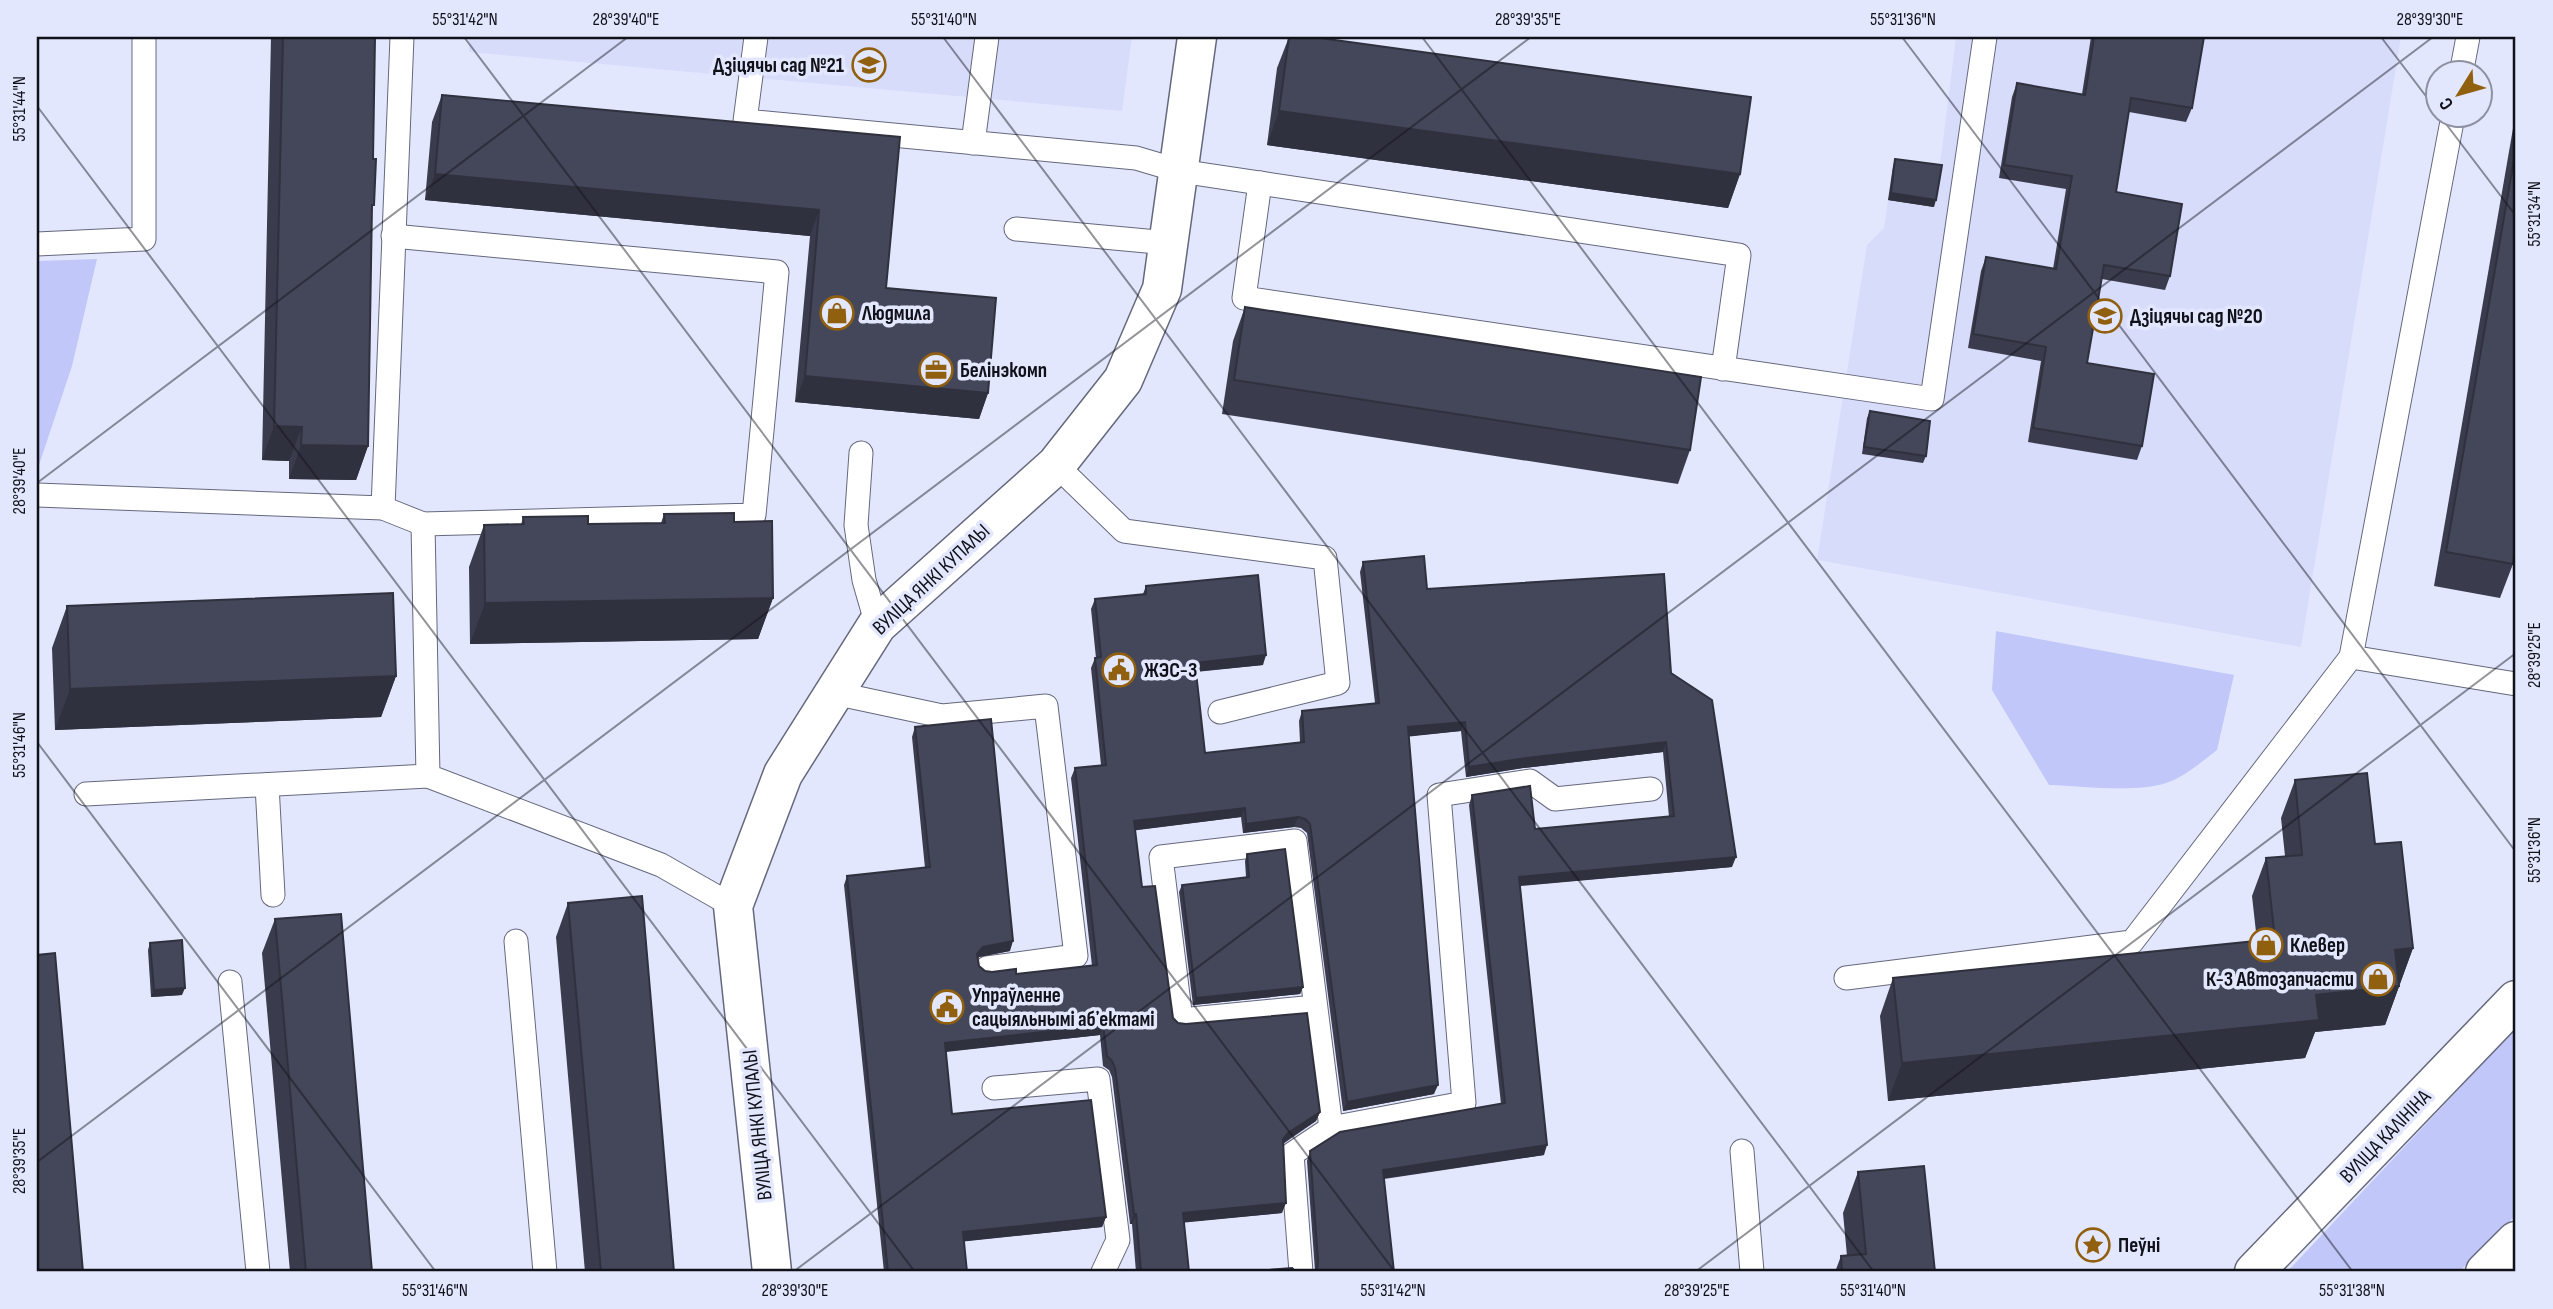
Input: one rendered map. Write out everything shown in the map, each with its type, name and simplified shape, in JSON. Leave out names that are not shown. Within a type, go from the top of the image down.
[{"type":"street","name":"ВУЛІЦА ЯНКІ КУПАЛЫ","points":[[772,1272],[733,906],[783,774],[877,625],[1056,465],[1123,380],[1162,289],[1197,37]]},
{"type":"street","name":"ВУЛІЦА КАЛІНІНА","points":[[2254,1272],[2516,1000]]},
{"type":"street","points":[[2485,1272],[2516,1241]]},
{"type":"lane","points":[[37,244],[144,239],[144,37]]},
{"type":"lane","points":[[383,508],[402,37]]},
{"type":"lane","points":[[756,37],[745,121],[1136,158],[1180,172],[1740,255],[1723,369]]},
{"type":"lane","points":[[973,143],[987,37]]},
{"type":"lane","points":[[1260,183],[1244,298],[1932,399],[1985,37]]},
{"type":"lane","points":[[2464,60],[2468,37]]},
{"type":"lane","points":[[1846,978],[2132,942],[2351,657],[2450,130]]},
{"type":"lane","points":[[1016,229],[1168,243]]},
{"type":"lane","points":[[37,495],[383,508],[423,524],[754,515],[777,272],[393,236]]},
{"type":"lane","points":[[861,453],[856,525],[864,580],[877,625]]},
{"type":"lane","points":[[1056,465],[1124,531],[1325,558],[1338,683],[1220,712]]},
{"type":"lane","points":[[423,524],[428,776]]},
{"type":"lane","points":[[2351,657],[2516,684]]},
{"type":"lane","points":[[834,693],[942,716],[1046,706],[1076,956],[987,968]]},
{"type":"lane","points":[[86,794],[428,776],[661,865],[733,906]]},
{"type":"lane","points":[[1301,1272],[1292,1154],[1331,1128],[1464,1103],[1439,794],[1530,781],[1555,799],[1651,789]]},
{"type":"lane","points":[[267,785],[273,895]]},
{"type":"lane","points":[[1315,1007],[1181,1020],[1161,857],[1296,841],[1331,1128]]},
{"type":"lane","points":[[516,941],[545,1272]]},
{"type":"lane","points":[[230,982],[258,1272]]},
{"type":"lane","points":[[994,1088],[1098,1079],[1118,1240],[1103,1272]]},
{"type":"lane","points":[[1742,1151],[1752,1272]]},
{"type":"shaded area","name":"Дзіцячы сад №21","points":[[469,37],[1132,37],[1122,111],[469,52]]},
{"type":"shaded area","name":"Дзіцячы сад №20","points":[[1956,37],[2401,37],[2301,647],[1817,560],[1867,245],[1884,228],[1893,166],[1939,172]]},
{"type":"shaded area","points":[[97,259],[72,366],[37,471],[37,261]]},
{"type":"shaded area","points":[[1996,631],[2234,675],[2217,750],[2180,777],[2154,786],[2124,788],[2049,785],[1992,690]]},
{"type":"shaded area","points":[[2516,1028],[2516,1215],[2459,1272],[2287,1272]]},
{"type":"building","points":[[283,37],[375,37],[373,159],[376,159],[372,205],[368,446],[301,445],[302,427],[274,426]]},
{"type":"building","points":[[1289,37],[1313,37],[1751,97],[1740,174],[1279,111]]},
{"type":"building","points":[[2094,37],[2204,37],[2192,108],[2131,98],[2116,192],[2182,204],[2170,276],[2104,265],[2087,363],[2154,374],[2142,446],[2033,428],[2046,347],[1973,334],[1986,257],[2056,269],[2072,176],[2004,165],[2017,83],[2085,95]]},
{"type":"building","points":[[442,95],[900,137],[886,288],[996,298],[988,393],[805,376],[819,210],[435,174]]},
{"type":"building","points":[[2516,148],[2516,544],[2513,564],[2446,552]]},
{"type":"building","points":[[1895,159],[1942,165],[1936,200],[1891,193]]},
{"type":"building","points":[[1245,307],[1701,377],[1690,450],[1234,380]]},
{"type":"building","points":[[1870,411],[1930,421],[1926,456],[1864,447]]},
{"type":"building","points":[[734,513],[734,522],[772,521],[773,598],[485,603],[484,525],[524,524],[523,517],[588,516],[588,524],[665,523],[664,514]]},
{"type":"building","points":[[1424,556],[1427,589],[1664,574],[1671,673],[1712,700],[1736,857],[1519,877],[1547,1145],[1383,1170],[1394,1272],[1314,1272],[1318,1261],[1310,1151],[1340,1132],[1505,1103],[1472,795],[1530,786],[1535,829],[1674,816],[1666,742],[1469,767],[1465,722],[1408,727],[1438,1085],[1347,1102],[1310,824],[1305,819],[1298,817],[1246,824],[1245,808],[1134,821],[1142,887],[1155,886],[1173,1018],[1178,1023],[1186,1024],[1307,1013],[1320,1112],[1283,1139],[1286,1203],[1183,1213],[1189,1272],[1141,1272],[1136,1214],[1115,1068],[1107,1056],[1103,1025],[945,1043],[952,1114],[1091,1100],[1106,1217],[963,1232],[967,1272],[888,1272],[847,876],[930,867],[915,727],[991,719],[1013,941],[983,947],[977,954],[979,966],[992,972],[1016,969],[1016,974],[1097,965],[1075,768],[1106,765],[1095,658],[1101,657],[1095,599],[1146,594],[1146,586],[1258,575],[1266,655],[1195,663],[1205,753],[1304,742],[1302,711],[1379,703],[1363,562]]},
{"type":"building","points":[[393,593],[396,676],[70,689],[67,606]]},
{"type":"building","points":[[2367,773],[2375,844],[2401,842],[2413,948],[2395,950],[2399,986],[2316,995],[2319,1020],[1902,1063],[1893,978],[2275,939],[2266,858],[2302,855],[2295,780]]},
{"type":"building","points":[[1285,849],[1303,987],[1196,998],[1182,885],[1249,877],[1247,854]]},
{"type":"building","points":[[642,896],[674,1272],[601,1272],[568,903]]},
{"type":"building","points":[[341,914],[372,1272],[306,1272],[275,919]]},
{"type":"building","points":[[182,940],[185,988],[154,990],[150,943]]},
{"type":"building","points":[[55,953],[83,1272],[37,1272],[37,955]]},
{"type":"building","points":[[1924,1166],[1935,1272],[1842,1272],[1841,1256],[1866,1254],[1858,1172]]},
{"type":"building","points":[[1292,1268],[1296,1272],[1244,1272]]},
{"type":"place","name":"Дзіцячы сад №21","points":[[869,65]]},
{"type":"place","name":"Людмила","points":[[837,313]]},
{"type":"place","name":"Дзіцячы сад №20","points":[[2105,316]]},
{"type":"place","name":"Белінэкомп","points":[[936,370]]},
{"type":"place","name":"ЖЭС-3","points":[[1119,670]]},
{"type":"place","name":"Клевер","points":[[2266,945]]},
{"type":"place","name":"К-3 Автозапчасти","points":[[2378,979]]},
{"type":"place","name":"Упраўленне сацыяльнымі абʼектамі","points":[[947,1007]]},
{"type":"place","name":"Пеўні","points":[[2093,1245]]}]
